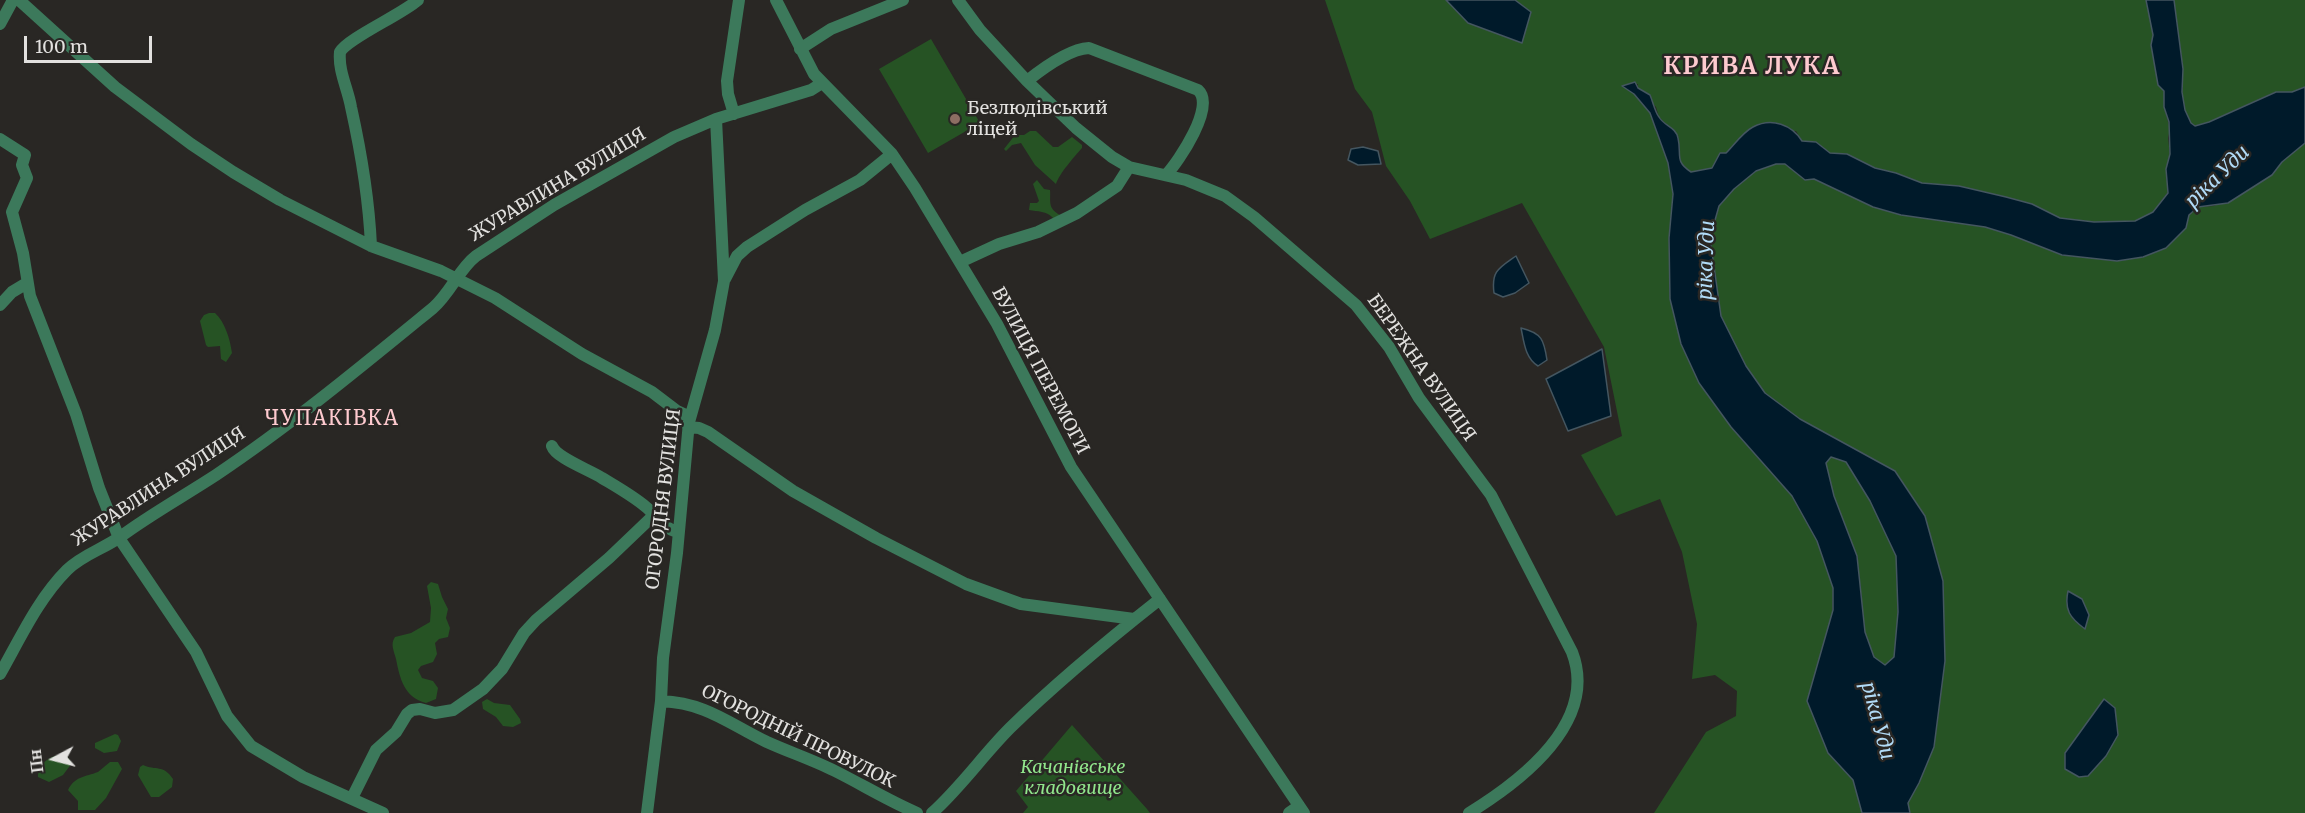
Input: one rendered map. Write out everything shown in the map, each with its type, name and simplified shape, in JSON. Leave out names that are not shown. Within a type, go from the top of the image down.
[{"type":"street","points":[[0,24],[14,0]]},
{"type":"street","points":[[19,0],[98,73],[191,144],[280,200],[371,246],[436,269],[505,304],[582,354],[652,392],[689,422],[708,432],[793,491],[876,538],[966,584],[1013,602],[1033,607],[1134,620]]},
{"type":"street","points":[[371,246],[366,190],[339,52],[347,43],[388,21],[418,0]]},
{"type":"street","points":[[734,114],[729,100],[727,81],[739,0]]},
{"type":"street","name":"ВУЛИЦЯ ПЕРЕМОГИ","points":[[776,0],[800,49],[822,83],[892,154],[915,188],[997,324],[1071,467],[1160,599],[1297,811]]},
{"type":"street","points":[[800,49],[831,29],[903,0]]},
{"type":"street","name":"БЕРЕЖНА ВУЛИЦЯ","points":[[958,0],[980,30],[1027,81],[1076,128],[1118,161],[1129,167],[1208,187],[1239,205],[1349,297],[1389,347],[1419,398],[1491,495],[1572,652],[1578,670],[1578,690],[1575,706],[1549,747],[1526,772],[1499,794],[1469,813]]},
{"type":"street","points":[[1027,81],[1051,64],[1078,50],[1089,48],[1198,90],[1204,98],[1200,116],[1182,156],[1166,175]]},
{"type":"street","name":"ЖУРАВЛИНА ВУЛИЦЯ","points":[[0,674],[40,606],[66,570],[156,511],[218,474],[281,429],[446,297],[471,260],[542,212],[659,145],[716,119],[811,90],[822,83]]},
{"type":"street","name":"ОГОРОДНЯ ВУЛИЦЯ","points":[[647,813],[661,702],[663,658],[689,422],[715,330],[724,281],[716,119]]},
{"type":"street","points":[[0,139],[25,155],[23,167],[27,178],[12,212],[22,248],[27,284],[37,316],[76,414],[99,488],[119,537],[196,652],[227,716],[251,746],[303,777],[383,813]]},
{"type":"street","points":[[724,281],[737,256],[747,247],[805,210],[860,180],[892,154]]},
{"type":"street","points":[[960,262],[999,244],[1038,232],[1084,209],[1117,186],[1129,167]]},
{"type":"street","points":[[0,305],[12,292],[27,284]]},
{"type":"street","points":[[552,446],[558,456],[600,476],[640,503],[666,528],[678,532]]},
{"type":"street","points":[[352,798],[376,750],[396,732],[407,714],[412,710],[420,709],[435,713],[453,710],[483,689],[502,669],[524,633],[536,620],[609,558],[654,515]]},
{"type":"street","points":[[932,813],[1010,729],[1069,673],[1160,599]]},
{"type":"street","name":"ОГОРОДНІЙ ПРОВУЛОК","points":[[661,702],[690,704],[706,710],[832,770],[886,800],[917,813]]},
{"type":"green space","points":[[1325,0],[1446,0],[1468,23],[1530,12],[1515,0],[2146,0],[2153,35],[2151,45],[2158,84],[2164,91],[2164,107],[2170,129],[2168,138],[2170,154],[2166,169],[2168,192],[2153,212],[2135,221],[2094,222],[2060,218],[2032,204],[1959,186],[1922,183],[1875,168],[1847,154],[1830,153],[1816,142],[1802,141],[1796,131],[1738,141],[1726,153],[1720,153],[1712,168],[1691,172],[1681,161],[1678,137],[1659,117],[1656,107],[1637,88],[1638,84],[1623,86],[1634,94],[1650,113],[1668,163],[1673,194],[1669,238],[1670,299],[1681,344],[1699,383],[1731,427],[1792,496],[1817,541],[1833,588],[1828,753],[1853,779],[1862,813],[1654,813],[1706,732],[1736,716],[1737,691],[1715,675],[1692,679],[1697,624],[1682,552],[1660,499],[1616,516],[1581,455],[1622,436],[1604,347],[1522,203],[1430,239],[1410,201],[1386,166],[1372,112],[1355,89]]},
{"type":"green space","points":[[2174,0],[2305,0],[2305,87],[2292,92],[2275,92],[2209,122],[2195,126],[2191,124],[2185,110],[2182,92],[2183,69]]},
{"type":"green space","points":[[931,39],[980,123],[928,153],[879,69]]},
{"type":"green space","points":[[1030,131],[1036,131],[1053,147],[1058,147],[1072,137],[1082,145],[1056,184],[1035,165],[1021,143],[1012,145],[1006,151],[1004,149],[1015,135],[1024,135]]},
{"type":"green space","points":[[2305,143],[2305,813],[1910,813],[1874,657],[1865,632],[1857,556],[1834,496],[1826,463],[1800,419],[1765,393],[1746,366],[1721,316],[1710,238],[1719,206],[1734,189],[1756,171],[1776,164],[1785,164],[1805,180],[1814,179],[1873,207],[1901,215],[1985,227],[2062,255],[2117,261],[2143,257],[2167,248],[2189,215],[2198,207],[2214,206],[2272,175],[2282,162]]},
{"type":"green space","points":[[1037,180],[1044,189],[1050,190],[1051,207],[1060,215],[1054,219],[1045,213],[1029,210],[1030,203],[1039,201],[1033,184]]},
{"type":"green space","points":[[215,313],[227,331],[232,353],[226,362],[221,359],[220,346],[208,347],[206,345],[200,321],[204,315]]},
{"type":"green space","points":[[431,582],[438,584],[448,609],[446,618],[450,628],[448,637],[439,639],[435,643],[437,654],[433,662],[421,666],[418,670],[422,678],[433,681],[438,688],[436,699],[426,703],[413,696],[404,686],[393,645],[395,637],[411,633],[430,622],[431,608],[427,586]]},
{"type":"green space","points":[[487,699],[494,703],[510,705],[521,723],[513,727],[503,726],[496,717],[483,709],[482,702]]},
{"type":"green space","name":"Качанівське кладовище","points":[[1072,725],[1150,813],[1023,813],[1028,807],[1016,791]]},
{"type":"green space","points":[[115,734],[121,741],[117,751],[104,753],[95,748],[95,743]]},
{"type":"green space","points":[[65,754],[72,763],[63,775],[49,782],[38,777],[43,763],[55,756]]},
{"type":"green space","points":[[110,762],[118,762],[122,769],[106,798],[95,810],[78,810],[78,801],[68,790],[71,785],[81,778],[98,772]]},
{"type":"green space","points":[[143,765],[166,771],[173,779],[172,787],[159,797],[151,797],[138,775]]},
{"type":"water","points":[[1446,0],[1515,0],[1531,12],[1522,43],[1468,23]]},
{"type":"water","name":"ріка Уди","points":[[2146,0],[2174,0],[2183,69],[2182,92],[2185,110],[2191,123],[2195,126],[2276,92],[2292,92],[2305,87],[2305,143],[2282,162],[2272,175],[2228,203],[2198,207],[2189,215],[2186,228],[2166,248],[2143,257],[2117,261],[2062,255],[1985,227],[1901,215],[1873,207],[1814,179],[1805,180],[1785,164],[1776,164],[1756,171],[1734,189],[1719,206],[1710,238],[1721,316],[1746,366],[1765,393],[1800,419],[1895,471],[1925,516],[1943,581],[1945,661],[1934,747],[1908,803],[1910,813],[1862,813],[1853,780],[1828,753],[1807,701],[1833,610],[1833,588],[1817,541],[1792,496],[1731,427],[1699,383],[1681,344],[1670,299],[1669,238],[1673,194],[1668,163],[1650,113],[1634,94],[1622,86],[1635,82],[1638,88],[1650,95],[1659,117],[1677,134],[1680,161],[1691,172],[1712,168],[1720,153],[1726,153],[1749,129],[1760,124],[1774,123],[1787,127],[1802,141],[1816,142],[1830,153],[1847,154],[1875,168],[1922,183],[1959,186],[2006,197],[2032,204],[2060,218],[2094,222],[2135,221],[2153,212],[2168,193],[2166,169],[2170,154],[2169,122],[2164,107],[2164,91],[2158,85],[2151,45],[2153,35]],"holes":[[[1831,457],[1846,462],[1870,501],[1896,556],[1898,612],[1894,657],[1885,665],[1874,657],[1865,632],[1857,556],[1834,496],[1826,463]]]},
{"type":"water","points":[[1363,147],[1378,151],[1381,164],[1358,165],[1348,160],[1351,149]]},
{"type":"water","points":[[1516,256],[1529,283],[1515,293],[1503,297],[1494,293],[1495,275]]},
{"type":"water","points":[[1521,328],[1534,332],[1543,342],[1547,360],[1538,366],[1530,359]]},
{"type":"water","points":[[1602,349],[1611,416],[1568,431],[1546,379]]},
{"type":"water","points":[[2068,591],[2082,599],[2089,615],[2085,629],[2069,613]]},
{"type":"water","points":[[2104,699],[2115,708],[2118,735],[2106,756],[2088,776],[2079,777],[2065,769],[2065,753]]},
{"type":"place","name":"Безлюдівський ліцей","points":[[955,119]]},
{"type":"district","name":"КРИВА ЛУКА","points":[[1752,67]]},
{"type":"district","name":"ЧУПАКІВКА","points":[[332,419]]}]
